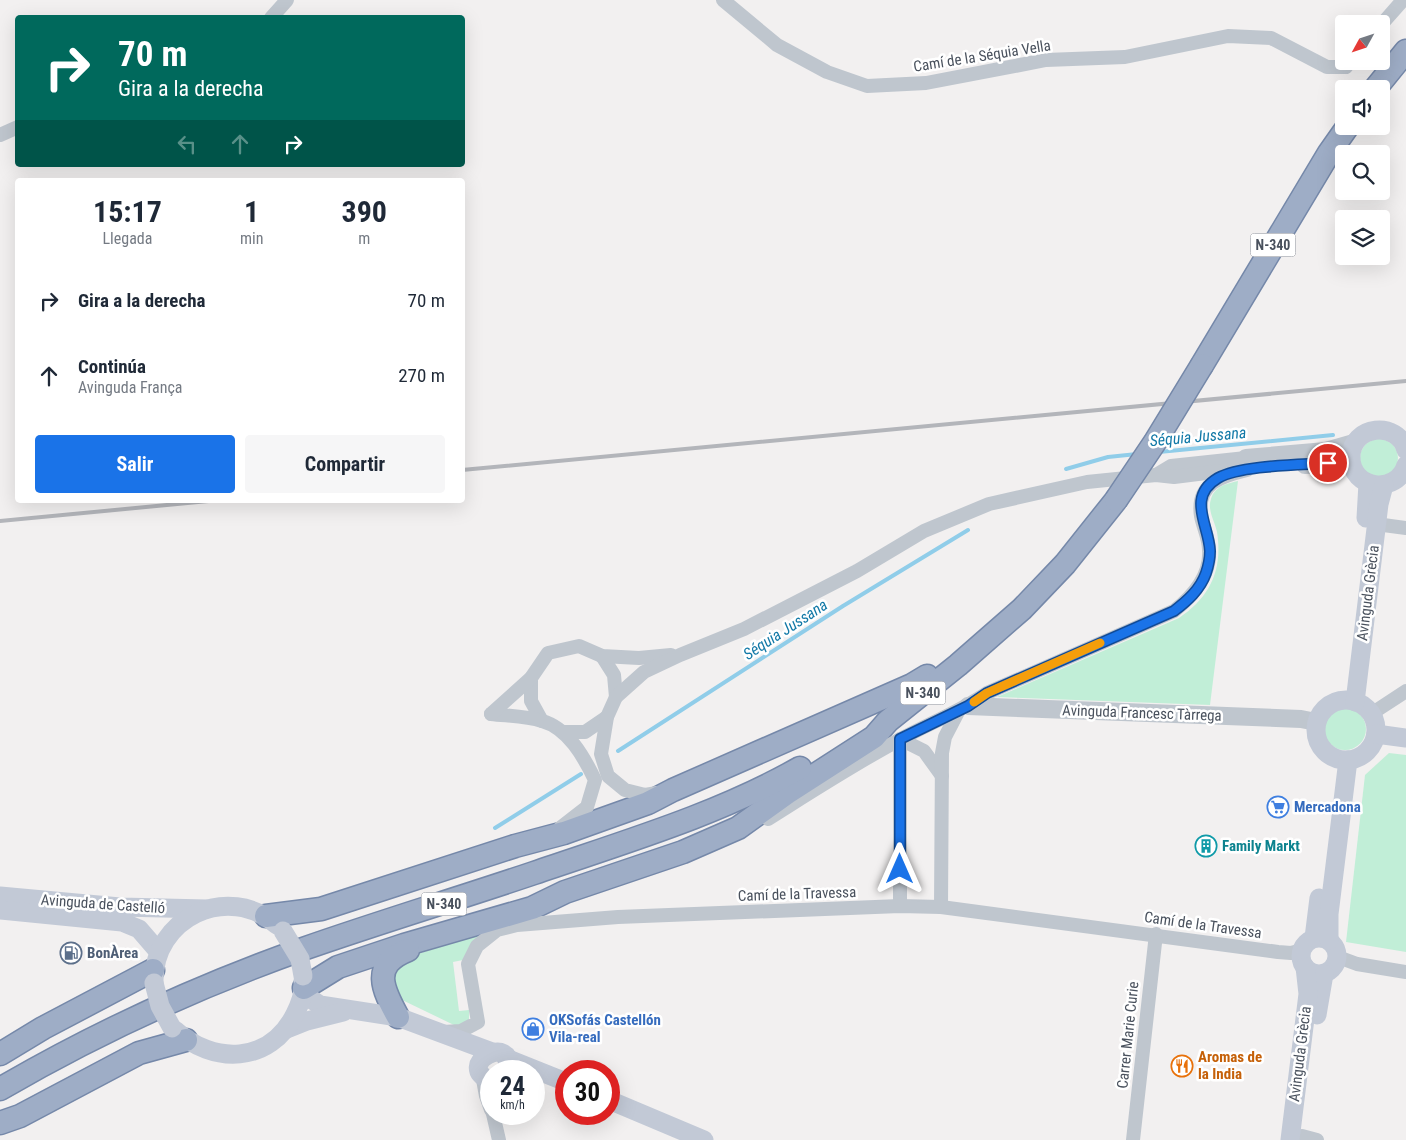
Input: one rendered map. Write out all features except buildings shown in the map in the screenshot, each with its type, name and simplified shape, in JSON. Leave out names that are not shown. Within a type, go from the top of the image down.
[{"type":"highway","points":[[1382,80],[1406,51]]},
{"type":"highway","name":"N-340","points":[[0,1088],[42,1064],[206,987],[303,949],[690,820],[894,730],[958,665],[1022,609],[1064,564],[1116,500],[1156,442],[1328,153],[1341,135]]},
{"type":"highway","points":[[266,916],[321,909],[515,846],[564,833],[648,803],[673,790],[878,701],[912,685],[937,670],[958,665]]},
{"type":"highway","points":[[303,986],[338,967],[404,945],[532,908],[565,892],[683,852],[738,828],[787,793],[874,737],[894,730]]},
{"type":"highway","points":[[398,1017],[384,992],[383,975],[389,962],[404,951],[446,934]]},
{"type":"highway","points":[[0,1054],[43,1028],[155,968]]},
{"type":"highway","points":[[0,1123],[20,1116],[179,1034]]},
{"type":"main road","points":[[1385,430],[1400,439],[1406,457],[1397,479],[1376,484],[1356,473],[1352,466],[1351,458],[1354,443],[1368,432],[1385,430]]},
{"type":"main road","name":"Avinguda Grècia","points":[[1349,701],[1376,524],[1376,484]]},
{"type":"main road","name":"Avinguda Grècia","points":[[1349,701],[1376,484]]},
{"type":"main road","points":[[1349,701],[1364,706],[1371,714],[1376,734],[1366,752],[1358,758],[1342,760],[1321,748],[1317,740],[1316,722],[1326,707],[1349,701]]},
{"type":"main road","points":[[1376,734],[1406,738]]},
{"type":"main road","name":"Avinguda Grècia","points":[[1303,1139],[1308,994],[1329,914],[1342,760]]},
{"type":"main road","name":"Avinguda de Castelló","points":[[0,896],[120,907],[206,909]]},
{"type":"main road","points":[[287,1029],[303,986],[300,959],[283,931],[266,916],[228,905],[206,909],[187,918],[170,933],[155,968],[160,1006],[179,1034],[201,1049],[233,1056],[262,1047],[287,1029],[308,1021],[346,1011]]},
{"type":"main road","name":"Avinguda de Castelló","points":[[0,910],[122,922],[139,929],[155,968]]},
{"type":"main road","name":"Avinguda Grècia","points":[[1303,1139],[1319,995],[1324,974],[1334,968],[1318,951]]},
{"type":"main road","points":[[303,986],[320,1005],[346,1011],[398,1017],[439,1032],[502,1060]]},
{"type":"main road","points":[[439,1032],[480,1070]]},
{"type":"main road","points":[[485,1060],[485,1055],[502,1060]]},
{"type":"main road","points":[[620,1105],[704,1140]]},
{"type":"street","points":[[274,15],[287,0]]},
{"type":"street","name":"Camí de la Séquia Vella","points":[[723,0],[777,45],[827,72],[867,86],[926,83],[1046,60],[1125,57],[1228,36],[1271,38],[1327,67],[1335,67]]},
{"type":"street","points":[[1389,15],[1403,0]]},
{"type":"street","points":[[0,134],[15,127]]},
{"type":"street","points":[[894,730],[964,708],[987,693],[1174,611],[1193,596],[1206,574],[1210,550],[1201,514],[1201,499],[1209,485],[1219,477],[1246,464],[1326,451],[1354,443]]},
{"type":"street","points":[[673,790],[645,795],[625,790],[608,776],[601,754],[607,718],[616,697],[644,672],[744,629],[849,576],[924,531],[989,504],[1087,482],[1156,475],[1171,466],[1344,463],[1352,466]]},
{"type":"street","points":[[1376,524],[1406,528]]},
{"type":"street","points":[[515,846],[561,827],[587,807],[595,780],[586,761],[563,732],[542,721],[491,714],[531,678],[548,654],[579,646],[602,656],[639,658],[680,655]]},
{"type":"street","points":[[602,656],[614,675],[616,697]]},
{"type":"street","points":[[531,678],[531,701],[542,721]]},
{"type":"street","points":[[1371,714],[1406,691]]},
{"type":"street","points":[[941,907],[942,753],[944,737],[964,708]]},
{"type":"street","name":"Avinguda Francesc Tàrrega","points":[[964,708],[1292,719],[1316,722]]},
{"type":"street","points":[[563,732],[585,732],[607,718]]},
{"type":"street","points":[[894,730],[924,750],[942,776]]},
{"type":"street","points":[[894,730],[900,906]]},
{"type":"street","name":"Camí de la Travessa","points":[[439,1032],[461,1031],[478,1022],[468,964],[477,946],[497,930],[517,925],[618,917],[900,906],[941,907],[1156,934],[1278,952],[1318,951]]},
{"type":"street","name":"Carrer Marie Curie","points":[[1133,1140],[1156,934]]},
{"type":"street","points":[[1318,951],[1357,964],[1406,972]]},
{"type":"street","points":[[496,1125],[499,1140]]},
{"type":"green space","points":[[1379,439],[1386,440],[1392,445],[1397,451],[1397,465],[1392,471],[1386,476],[1379,477],[1372,476],[1366,471],[1361,465],[1360,458],[1361,451],[1366,445],[1372,440]]},
{"type":"green space","points":[[1238,481],[1210,705],[997,697],[1179,618],[1190,610],[1206,592],[1216,570],[1218,546],[1217,532],[1211,512],[1211,499],[1218,488]]},
{"type":"green space","points":[[1345,708],[1360,714],[1366,729],[1360,744],[1345,750],[1330,744],[1324,729],[1330,714]]},
{"type":"green space","points":[[1389,753],[1406,755],[1406,952],[1346,942],[1365,775]]},
{"type":"green space","points":[[483,932],[463,960],[453,962],[459,1011],[469,1010],[469,1019],[463,1025],[454,1025],[398,998],[392,974],[409,957]]},
{"type":"waterway","name":"Séquia Jussana","points":[[1159,452],[1333,435]]},
{"type":"waterway","name":"Séquia Jussana","points":[[1066,469],[1108,457],[1137,454]]},
{"type":"waterway","name":"Séquia Jussana","points":[[618,751],[843,606],[968,530]]},
{"type":"waterway","name":"Séquia Jussana","points":[[495,828],[581,774]]},
{"type":"railway","points":[[465,470],[1406,381]]},
{"type":"railway","points":[[0,521],[188,503]]},
{"type":"slow traffic","points":[[974,702],[987,693],[1100,643]]},
{"type":"place","name":"Mercadona","points":[[1278,807]]},
{"type":"place","name":"Family Markt","points":[[1206,846]]},
{"type":"place","name":"BonÀrea","points":[[71,953]]},
{"type":"place","name":"OKSofás Castellón Vila-real","points":[[533,1029]]},
{"type":"place","name":"Aromas de la India","points":[[1182,1066]]},
{"type":"route","points":[[900,869],[900,739],[968,706],[987,693],[1174,611],[1193,596],[1206,574],[1210,550],[1201,514],[1201,499],[1209,485],[1219,477],[1247,470],[1328,463]]}]
